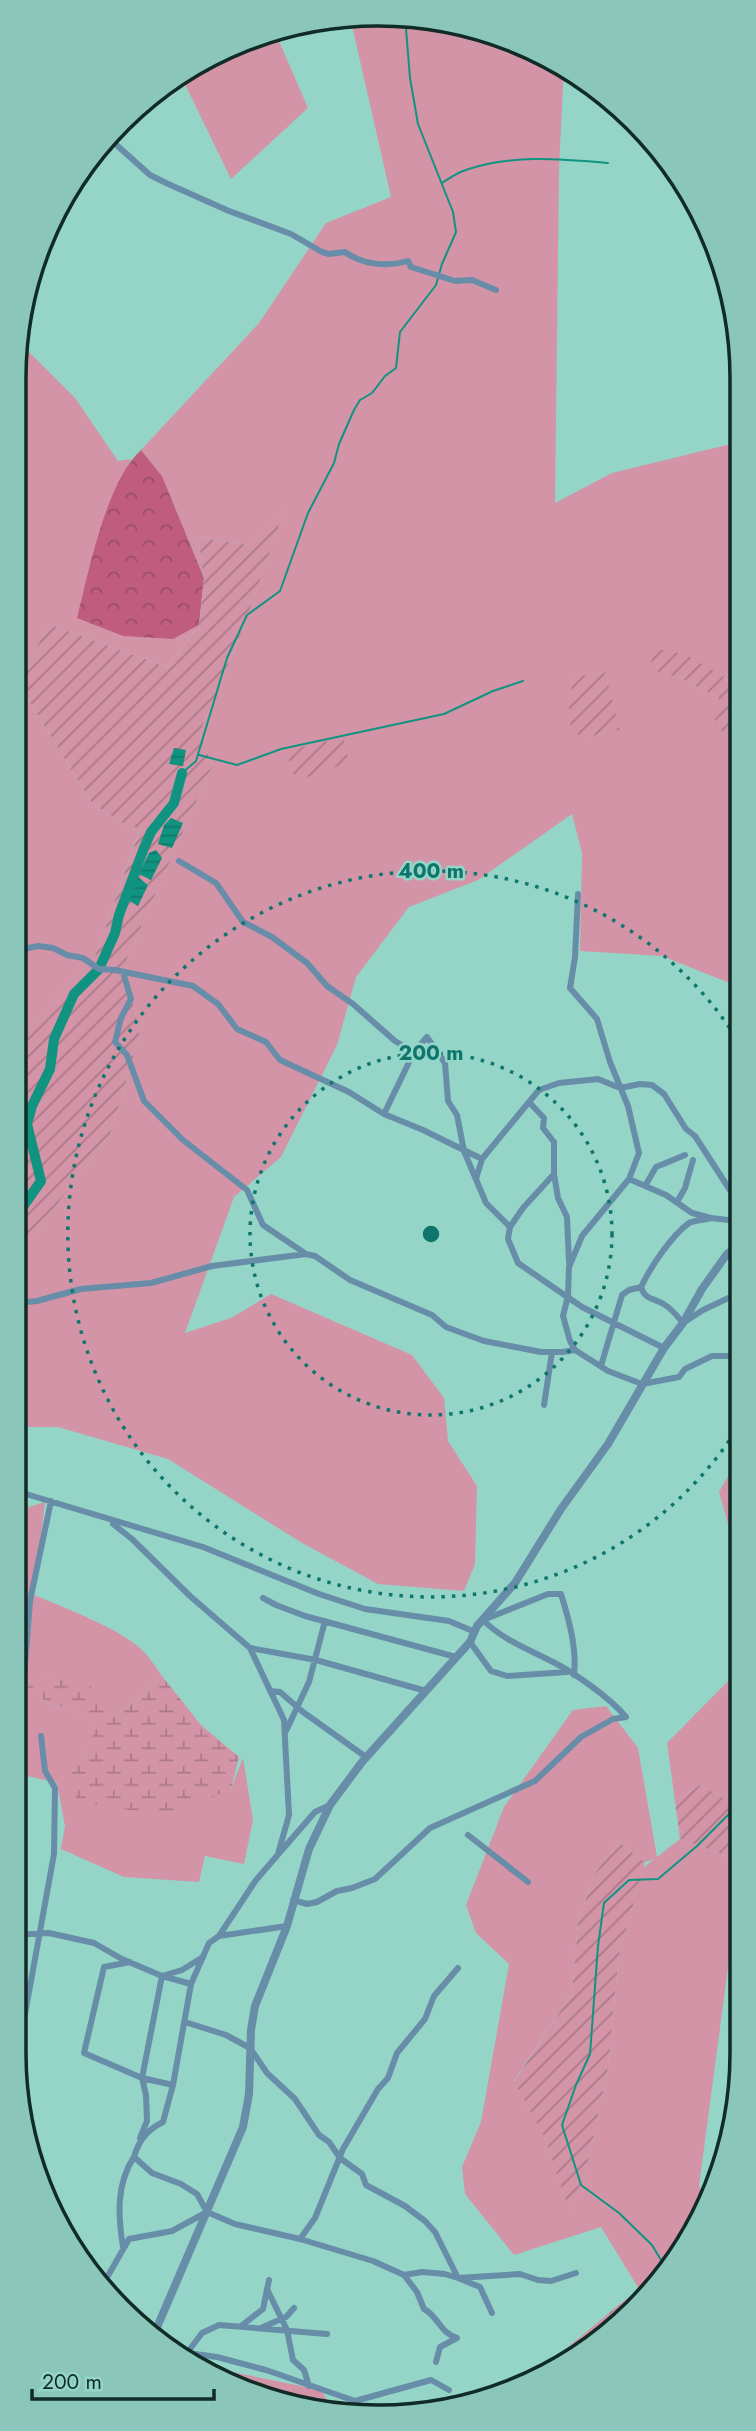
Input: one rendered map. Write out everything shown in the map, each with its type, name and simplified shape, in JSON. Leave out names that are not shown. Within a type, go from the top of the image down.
[{"type":"street","points":[[116,144],[150,175],[229,211],[291,234],[322,252],[345,252],[352,257],[394,266],[408,261],[411,268],[455,281],[472,281],[496,290]]},
{"type":"street","points":[[179,861],[216,883],[243,922],[272,937],[307,963],[327,986],[353,1004],[395,1041],[414,1052]]},
{"type":"street","points":[[569,1267],[582,1236],[629,1178],[639,1153],[628,1106],[597,1019],[570,988],[575,957],[578,894]]},
{"type":"street","points":[[26,949],[53,948],[67,955],[83,958],[100,970],[193,986],[218,1004],[237,1029],[266,1042],[280,1060],[349,1092],[384,1114],[424,1130],[482,1159]]},
{"type":"street","points":[[123,972],[131,999],[121,1018],[115,1042],[127,1055],[144,1101],[183,1140],[247,1189],[262,1225],[306,1254]]},
{"type":"street","points":[[384,1114],[414,1052],[427,1037],[445,1063],[448,1101],[457,1115],[464,1151],[486,1203],[510,1227]]},
{"type":"street","points":[[476,1179],[482,1159],[539,1090],[559,1083],[598,1079],[620,1088],[640,1084],[652,1085],[664,1094],[730,1190]]},
{"type":"street","points":[[529,1102],[544,1118],[543,1128],[554,1142],[554,1174],[558,1198],[567,1217],[569,1267],[564,1316],[575,1350]]},
{"type":"street","points":[[645,1186],[656,1167],[685,1155]]},
{"type":"street","points":[[677,1202],[685,1188],[693,1160]]},
{"type":"street","points":[[554,1174],[523,1208],[510,1227],[508,1239],[518,1263],[582,1307],[664,1348]]},
{"type":"street","points":[[629,1178],[677,1202],[692,1213],[730,1220]]},
{"type":"street","points":[[683,1323],[664,1304],[643,1294],[641,1287],[647,1273],[681,1231],[691,1222],[711,1218]]},
{"type":"street","points":[[157,2327],[243,2127],[255,2006],[287,1926],[309,1849],[330,1805],[366,1757],[470,1642],[483,1620],[515,1583],[561,1509],[608,1444],[702,1289],[730,1252]]},
{"type":"street","points":[[26,1302],[81,1289],[151,1283],[212,1266],[306,1254],[315,1256],[350,1280],[432,1315],[446,1327],[484,1341],[552,1352],[575,1350],[608,1371],[642,1384],[679,1377],[685,1369],[712,1356],[730,1356]]},
{"type":"street","points":[[601,1366],[622,1295],[641,1287]]},
{"type":"street","points":[[683,1323],[730,1297]]},
{"type":"street","points":[[544,1405],[552,1352]]},
{"type":"street","points":[[26,1494],[203,1547],[319,1594],[365,1609],[442,1619],[475,1632]]},
{"type":"street","points":[[26,1652],[30,1601],[51,1501]]},
{"type":"street","points":[[85,1512],[118,1526],[190,1596],[250,1648],[284,1720],[289,1815],[278,1854]]},
{"type":"street","points":[[483,1620],[548,1594],[561,1594],[570,1627],[575,1665],[572,1674]]},
{"type":"street","points":[[263,1598],[325,1621],[456,1657]]},
{"type":"street","points":[[293,1900],[307,1904],[317,1902],[337,1891],[374,1879],[430,1828],[535,1781],[581,1737],[613,1719],[626,1717],[608,1699],[555,1662],[516,1645],[494,1631],[483,1620]]},
{"type":"street","points":[[285,1733],[298,1708],[316,1660],[325,1621]]},
{"type":"street","points":[[470,1642],[491,1671],[507,1675],[572,1674]]},
{"type":"street","points":[[250,1648],[316,1660],[426,1691]]},
{"type":"street","points":[[270,1691],[280,1692],[366,1757]]},
{"type":"street","points":[[26,2004],[54,1854],[55,1788],[45,1771],[41,1735]]},
{"type":"street","points":[[138,2143],[151,2128],[163,2122],[173,2085],[191,1984],[209,1943],[219,1936],[256,1880],[278,1854],[315,1812],[330,1805]]},
{"type":"street","points":[[468,1835],[528,1882]]},
{"type":"street","points":[[219,1936],[287,1926]]},
{"type":"street","points":[[26,1935],[49,1933],[94,1943],[162,1976],[191,1984]]},
{"type":"street","points":[[162,1976],[181,1970],[203,1957]]},
{"type":"street","points":[[130,1962],[104,1967],[84,2053],[142,2078],[173,2085]]},
{"type":"street","points":[[300,2239],[315,2218],[340,2158],[378,2090],[388,2078],[397,2053],[425,2019],[434,1996],[458,1968]]},
{"type":"street","points":[[123,2247],[120,2226],[122,2181],[147,2121],[142,2078],[162,1976]]},
{"type":"street","points":[[185,2022],[226,2035],[250,2048],[267,2073],[295,2099],[319,2135],[329,2142],[340,2158],[362,2174],[366,2185],[405,2206],[435,2232],[458,2278]]},
{"type":"street","points":[[134,2157],[152,2173],[181,2184],[197,2194],[207,2213],[235,2224],[300,2239],[373,2261],[404,2275],[417,2292],[424,2309],[434,2314],[443,2331],[457,2338],[440,2347],[436,2362]]},
{"type":"street","points":[[109,2279],[123,2247],[132,2237],[161,2235],[207,2213]]},
{"type":"street","points":[[404,2275],[422,2272],[445,2274],[480,2287],[492,2313]]},
{"type":"street","points":[[458,2278],[520,2274],[551,2281],[576,2273]]},
{"type":"street","points":[[241,2326],[263,2309],[270,2280]]},
{"type":"street","points":[[267,2288],[287,2330],[293,2360],[304,2370],[309,2386]]},
{"type":"street","points":[[261,2328],[286,2317],[294,2308]]},
{"type":"street","points":[[188,2348],[202,2333],[219,2325],[327,2334]]},
{"type":"street","points":[[197,2355],[267,2370],[355,2401],[431,2380],[449,2390]]},
{"type":"green space","points":[[352,27],[401,27],[447,33],[513,53],[554,73],[563,79],[559,169],[555,503],[612,473],[730,444],[730,682],[724,677],[650,668],[685,680],[720,698],[730,744],[730,983],[662,956],[580,951],[582,853],[572,814],[478,880],[409,907],[356,977],[337,1045],[281,1157],[234,1197],[185,1333],[231,1318],[271,1294],[412,1355],[444,1398],[448,1441],[477,1486],[475,1564],[464,1591],[378,1584],[302,1543],[168,1459],[58,1427],[26,1427],[26,1246],[110,1134],[140,1036],[125,963],[212,766],[200,732],[243,629],[285,507],[248,545],[198,537],[204,578],[162,476],[141,450],[259,323],[326,223],[391,197]],"holes":[[[605,672],[619,730],[583,738],[568,699],[575,678]]]},
{"type":"green space","points":[[279,41],[308,108],[231,179],[185,85],[243,53]]},
{"type":"green space","points":[[27,350],[75,398],[118,461],[131,459],[104,517],[173,639],[199,625],[167,667],[48,624],[26,670]]},
{"type":"green space","points":[[141,450],[162,476],[204,578],[199,625],[173,639],[123,636],[77,618],[100,528],[118,483]]},
{"type":"green space","points":[[286,505],[243,629],[200,732],[212,766],[125,963],[140,1036],[110,1134],[26,1246],[26,1031],[94,959],[140,829],[122,823],[92,803],[26,696],[26,670],[48,624],[167,667],[199,625],[204,578],[198,537],[248,545]]},
{"type":"green space","points":[[653,648],[687,655],[730,682],[730,744],[714,719],[719,698],[685,680],[650,669]]},
{"type":"green space","points":[[605,672],[620,730],[583,738],[571,730],[568,699],[575,677]]},
{"type":"green space","points":[[26,696],[92,803],[122,823],[140,828],[94,959],[26,1031]]},
{"type":"green space","points":[[343,737],[349,762],[296,781],[286,751]]},
{"type":"green space","points":[[730,1473],[730,1531],[719,1492]]},
{"type":"green space","points":[[45,1502],[34,1595],[91,1619],[133,1642],[162,1676],[140,1698],[110,1719],[57,1675],[33,1682],[26,1679],[26,1508]]},
{"type":"green space","points":[[57,1675],[89,1684],[110,1719],[140,1698],[162,1676],[201,1725],[239,1757],[231,1789],[170,1817],[77,1801],[70,1777],[97,1728],[80,1715],[49,1704],[32,1692],[26,1693],[26,1679],[33,1682]]},
{"type":"green space","points":[[730,1679],[730,1792],[723,1798],[700,1785],[675,1801],[667,1743]]},
{"type":"green space","points":[[32,1691],[49,1704],[80,1715],[98,1728],[81,1756],[231,1789],[243,1758],[253,1820],[244,1864],[205,1856],[199,1882],[124,1877],[61,1849],[65,1826],[57,1783],[26,1776],[26,1692]]},
{"type":"green space","points":[[606,1706],[638,1748],[657,1857],[680,1839],[730,1857],[730,1953],[699,2186],[701,2192],[683,2229],[639,2289],[601,2227],[514,2255],[465,2194],[462,2167],[481,2122],[509,1964],[476,1933],[466,1905],[504,1807],[573,1710]],"holes":[[[619,1842],[645,1862],[654,1859],[643,1868],[619,1955],[608,2068],[585,2176],[569,2210],[545,2138],[514,2081],[572,1993],[578,1922],[595,1873]]]},
{"type":"green space","points":[[700,1785],[723,1798],[730,1792],[730,1857],[680,1839],[675,1801]]},
{"type":"green space","points":[[619,1842],[645,1862],[619,1955],[608,2068],[585,2176],[569,2211],[545,2138],[514,2082],[572,1993],[578,1922],[595,1873]]},
{"type":"green space","points":[[637,2290],[611,2316],[609,2313]]},
{"type":"green space","points":[[609,2313],[611,2316],[592,2332],[559,2355]]},
{"type":"green space","points":[[229,2371],[321,2390],[328,2401],[287,2393]]},
{"type":"shaded area","points":[[174,748],[186,750],[183,766],[169,764]]},
{"type":"shaded area","points":[[171,818],[183,823],[172,848],[158,844],[164,825]]},
{"type":"shaded area","points":[[156,850],[162,858],[151,880],[139,874],[149,853]]},
{"type":"shaded area","points":[[138,877],[148,885],[138,906],[128,900]]},
{"type":"waterway","points":[[182,773],[196,761],[227,658],[247,615],[280,591],[308,513],[334,463],[354,410],[360,400],[372,393],[385,376],[396,368],[400,332],[436,285],[456,232],[453,212],[418,124],[410,78],[406,27]]},
{"type":"waterway","points":[[442,183],[463,171],[500,162],[536,159],[608,163]]},
{"type":"waterway","points":[[199,755],[237,765],[281,749],[444,714],[493,691],[523,681]]},
{"type":"waterway","points":[[26,1202],[41,1181],[27,1124],[32,1106],[50,1069],[54,1039],[74,994],[99,969],[115,933],[144,848],[151,832],[174,803],[182,773]]},
{"type":"waterway","points":[[661,2261],[652,2245],[619,2213],[581,2185],[562,2125],[590,2054],[604,1903],[629,1880],[658,1879],[730,1813]]}]
